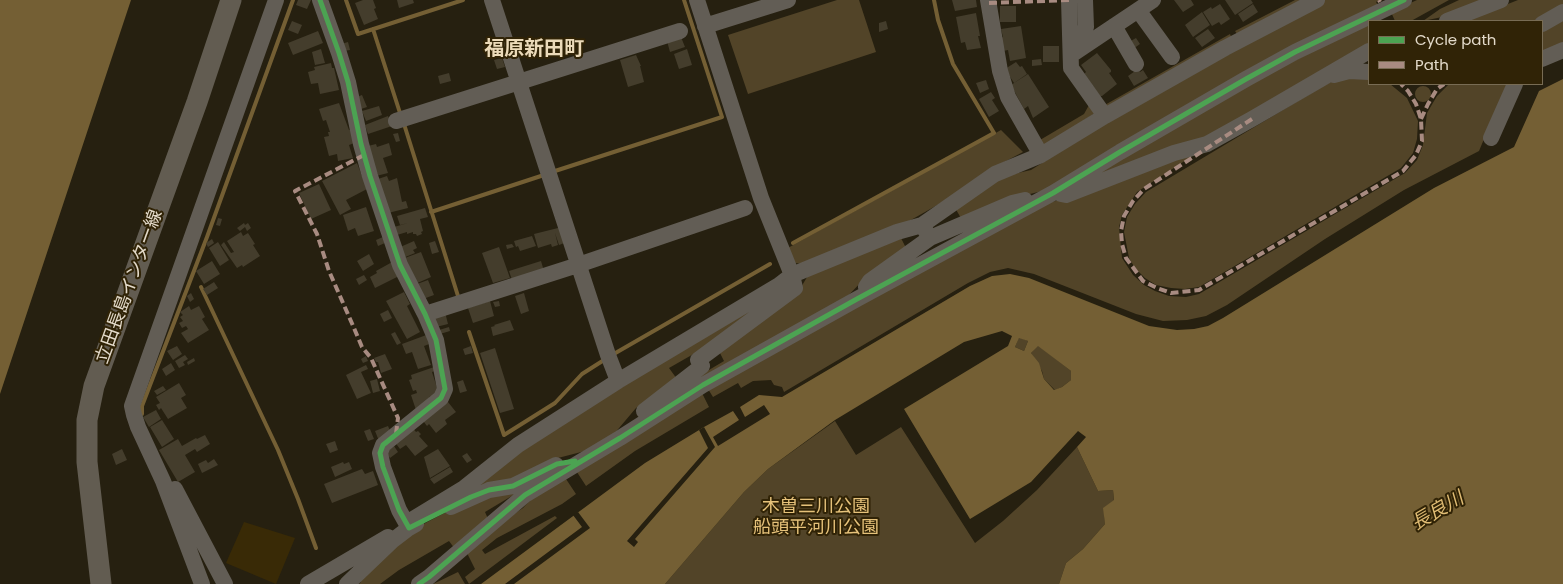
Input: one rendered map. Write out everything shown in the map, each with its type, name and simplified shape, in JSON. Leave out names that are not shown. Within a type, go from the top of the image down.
[{"type":"main road","name":"立田長島インター線","points":[[101,584],[87,462],[88,420],[94,386],[232,0]]},
{"type":"street","points":[[202,584],[163,481],[134,416],[132,406],[276,0]]},
{"type":"street","points":[[320,0],[340,53],[361,144],[400,265],[436,340],[445,389],[441,398],[383,445],[380,453],[383,467],[399,510],[409,528]]},
{"type":"street","points":[[492,0],[578,265],[618,381]]},
{"type":"street","points":[[620,438],[642,414],[702,366],[698,360],[795,288],[792,274],[760,198],[697,0]]},
{"type":"street","points":[[705,26],[788,0]]},
{"type":"street","points":[[988,0],[1000,70],[1008,97],[1041,155]]},
{"type":"street","points":[[1070,0],[1071,68],[1105,116]]},
{"type":"street","points":[[1071,55],[1086,27],[1085,0]]},
{"type":"street","points":[[1071,55],[1153,0]]},
{"type":"street","points":[[857,299],[870,281],[926,231],[996,174],[1041,155],[1105,116],[1269,24],[1317,0]]},
{"type":"street","points":[[424,582],[525,495],[703,386],[857,299],[1053,193],[1254,74],[1295,52],[1404,0]]},
{"type":"street","points":[[1450,20],[1501,0]]},
{"type":"street","points":[[1138,10],[1172,57]]},
{"type":"street","points":[[1543,23],[1563,12]]},
{"type":"street","points":[[1114,26],[1136,64]]},
{"type":"street","points":[[396,121],[680,31]]},
{"type":"street","points":[[1543,59],[1563,50]]},
{"type":"street","points":[[347,584],[392,541],[409,528],[413,519],[464,488],[518,445],[618,381],[780,285],[792,274],[897,232],[926,231],[1012,203],[1053,193],[1066,195],[1174,153],[1207,144],[1252,120],[1368,52]]},
{"type":"street","points":[[1320,79],[1349,71],[1368,72]]},
{"type":"street","points":[[1491,138],[1515,85]]},
{"type":"street","points":[[425,314],[746,208]]},
{"type":"street","points":[[138,426],[171,480],[226,584]]},
{"type":"street","points":[[308,584],[381,540],[471,497],[489,490],[513,486],[557,464],[582,459]]},
{"type":"shaded area","points":[[244,522],[295,538],[276,584],[226,563]]},
{"type":"green space","points":[[837,0],[859,0],[876,52],[748,94],[728,35]]},
{"type":"green space","points":[[1295,0],[1310,0],[1239,37],[1235,31]]},
{"type":"green space","points":[[1324,0],[1379,0],[1376,2],[1379,7],[1042,191],[1010,199],[962,220],[954,206],[996,178],[1031,170],[1088,134]]},
{"type":"green space","points":[[1417,0],[1449,0],[1413,20],[1395,20],[1391,12]]},
{"type":"green space","points":[[1459,0],[1488,0],[1442,17],[1424,20],[1440,9]]},
{"type":"green space","points":[[1518,0],[1563,0],[1563,8],[1542,20],[1468,20]]},
{"type":"green space","points":[[1563,17],[1563,43],[1543,53],[1543,28]]},
{"type":"green space","points":[[1368,24],[1368,48],[1203,141],[1076,185],[1254,81]]},
{"type":"green space","points":[[1230,34],[1233,41],[1110,110],[1103,106]]},
{"type":"green space","points":[[1341,77],[1368,77],[1368,85],[1391,85],[1407,98],[1418,121],[1417,139],[1413,153],[1401,168],[1199,287],[1171,288],[1156,285],[1145,278],[1135,268],[1129,258],[1124,232],[1127,217],[1146,192]]},
{"type":"green space","points":[[1448,85],[1507,85],[1479,151],[1404,190],[1325,239],[1227,305],[1206,316],[1187,320],[1163,321],[1136,314],[1034,274],[1008,268],[990,272],[968,283],[784,392],[782,387],[774,385],[771,380],[753,381],[741,388],[738,383],[713,397],[708,389],[1044,203],[1068,199],[1203,149],[1137,192],[1122,215],[1119,227],[1122,258],[1133,275],[1144,285],[1169,296],[1186,297],[1199,294],[1405,173],[1417,160],[1423,145],[1427,113],[1437,96]]},
{"type":"green space","points":[[1420,86],[1426,86],[1431,91],[1429,100],[1420,102],[1415,97],[1415,91]]},
{"type":"green space","points":[[1089,105],[1095,113],[1045,146],[1040,140],[1084,114]]},
{"type":"green space","points":[[1001,130],[1023,152],[991,169],[955,195],[895,229],[803,264],[795,263],[786,249]]},
{"type":"green space","points":[[900,236],[906,248],[866,277],[844,300],[650,412],[677,389],[724,361],[718,349],[800,289],[810,272]]},
{"type":"green space","points":[[790,283],[718,340],[669,368],[677,379],[636,408],[614,434],[585,451],[558,458],[510,482],[485,486],[475,483],[520,450]]},
{"type":"green space","points":[[1019,337],[1028,341],[1024,351],[1015,347]]},
{"type":"green space","points":[[1038,345],[1071,371],[1071,380],[1062,387],[1055,390],[1044,379],[1042,371],[1031,353]]},
{"type":"green space","points":[[702,393],[709,407],[635,451],[586,486],[575,469]]},
{"type":"green space","name":"木曽三川公園 船頭平河川公園","points":[[835,421],[856,455],[901,427],[975,543],[1037,490],[1077,447],[1098,491],[1113,490],[1114,501],[1104,508],[1105,524],[1083,549],[1066,563],[1059,584],[665,584],[744,492],[768,469]]},
{"type":"green space","points":[[555,470],[485,512],[489,521],[455,549],[449,541],[399,570],[380,584],[359,584],[361,582],[358,578],[414,529],[475,497]]},
{"type":"green space","points":[[564,476],[576,494],[562,504],[497,538],[482,550],[485,554],[555,516],[557,518],[469,584],[465,577],[475,569],[466,551],[494,527],[523,508],[540,490]]},
{"type":"green space","points":[[458,572],[465,584],[433,584]]},
{"type":"water","points":[[0,0],[131,0],[0,394]]},
{"type":"water","name":"長良川","points":[[1563,79],[1563,584],[1059,584],[1066,563],[1083,549],[1105,524],[1103,508],[1114,500],[1113,490],[1098,491],[1077,447],[1086,437],[1078,431],[1031,482],[970,519],[904,409],[1008,346],[1012,336],[1002,331],[964,342],[835,420],[768,469],[744,492],[665,584],[481,584],[645,463],[704,427],[733,411],[739,420],[713,437],[718,446],[770,414],[764,405],[745,417],[740,407],[759,395],[782,397],[970,286],[992,276],[1010,274],[1029,278],[1149,326],[1177,330],[1208,326],[1434,188],[1514,147],[1539,91]],"holes":[[[1019,338],[1028,341],[1024,351],[1015,347]],[[1038,346],[1071,371],[1071,380],[1062,387],[1054,390],[1044,379],[1039,363],[1031,353]]]},
{"type":"pier","points":[[704,427],[715,447],[635,539],[638,542],[634,547],[627,541],[708,448],[699,430]]},
{"type":"pier","points":[[578,512],[590,528],[514,584],[505,584],[582,527],[573,515]]},
{"type":"building","points":[[298,0],[311,0],[307,9],[296,5]]},
{"type":"building","points":[[363,0],[373,0],[378,19],[364,25],[355,3]]},
{"type":"building","points":[[397,0],[413,0],[414,3],[399,8]]},
{"type":"building","points":[[952,0],[976,0],[977,7],[955,11]]},
{"type":"building","points":[[1174,0],[1191,0],[1194,5],[1183,12]]},
{"type":"building","points":[[1225,0],[1251,0],[1253,3],[1235,15]]},
{"type":"building","points":[[1220,4],[1230,19],[1221,25],[1219,22],[1212,26],[1203,12]]},
{"type":"building","points":[[1253,4],[1258,12],[1243,22],[1238,14]]},
{"type":"building","points":[[1000,6],[1016,6],[1016,22],[1000,22]]},
{"type":"building","points":[[1202,12],[1210,25],[1193,37],[1185,25]]},
{"type":"building","points":[[976,13],[981,48],[967,50],[965,42],[961,43],[956,17]]},
{"type":"building","points":[[292,21],[302,25],[298,34],[288,30]]},
{"type":"building","points":[[886,21],[888,29],[879,32],[879,23]]},
{"type":"building","points":[[1021,26],[1026,58],[1010,61],[1008,50],[1003,51],[1001,29]]},
{"type":"building","points":[[1208,29],[1215,38],[1202,47],[1195,38]]},
{"type":"building","points":[[318,31],[323,43],[293,55],[288,43]]},
{"type":"building","points":[[681,37],[685,47],[670,52],[667,41]]},
{"type":"building","points":[[1136,38],[1140,44],[1133,49],[1129,42]]},
{"type":"building","points":[[348,42],[350,50],[343,51],[341,44]]},
{"type":"building","points":[[1043,46],[1059,46],[1059,62],[1043,62]]},
{"type":"building","points":[[321,49],[325,63],[315,65],[312,52]]},
{"type":"building","points":[[687,49],[692,65],[679,69],[674,54]]},
{"type":"building","points":[[1097,53],[1111,70],[1109,73],[1117,84],[1102,96],[1100,96],[1084,74],[1086,72],[1081,65]]},
{"type":"building","points":[[636,55],[641,66],[644,82],[628,87],[620,60]]},
{"type":"building","points":[[502,58],[505,67],[497,69],[494,60]]},
{"type":"building","points":[[1041,59],[1042,65],[1032,66],[1032,60]]},
{"type":"building","points":[[1016,62],[1020,67],[1022,66],[1027,74],[1014,83],[1005,69]]},
{"type":"building","points":[[331,63],[339,90],[320,94],[318,83],[311,84],[308,72],[315,70],[314,67]]},
{"type":"building","points":[[1138,69],[1140,72],[1143,70],[1148,78],[1134,86],[1128,76]]},
{"type":"building","points":[[449,73],[451,81],[440,84],[438,76]]},
{"type":"building","points":[[1028,74],[1049,107],[1033,118],[1028,106],[1024,109],[1011,85]]},
{"type":"building","points":[[986,80],[989,89],[980,93],[976,83]]},
{"type":"building","points":[[991,92],[995,98],[992,100],[999,111],[989,117],[979,99]]},
{"type":"building","points":[[362,95],[367,107],[358,110],[354,98]]},
{"type":"building","points":[[339,103],[349,130],[353,129],[357,142],[349,145],[353,158],[338,161],[337,154],[329,156],[324,137],[329,136],[328,132],[330,132],[326,120],[323,121],[319,109]]},
{"type":"building","points":[[379,106],[382,115],[366,121],[362,111]]},
{"type":"building","points":[[388,116],[392,126],[368,134],[365,125]]},
{"type":"building","points":[[398,133],[400,141],[396,142],[393,134]]},
{"type":"building","points":[[389,143],[392,155],[383,158],[388,173],[376,176],[368,146],[376,144],[377,147]]},
{"type":"building","points":[[357,163],[367,189],[346,200],[351,209],[340,215],[322,181]]},
{"type":"building","points":[[387,176],[389,181],[397,178],[402,202],[406,201],[408,208],[388,213],[378,179]]},
{"type":"building","points":[[319,184],[331,210],[311,219],[299,193]]},
{"type":"building","points":[[366,207],[374,231],[358,236],[355,228],[348,231],[343,215]]},
{"type":"building","points":[[425,208],[428,217],[420,219],[422,234],[417,236],[413,232],[407,234],[407,232],[397,235],[394,227],[408,223],[400,225],[397,216]]},
{"type":"building","points":[[218,218],[222,219],[220,226],[216,225]]},
{"type":"building","points":[[244,223],[245,225],[248,223],[251,228],[247,231],[245,227],[240,231],[237,228]]},
{"type":"building","points":[[562,227],[567,242],[559,245],[555,233],[558,245],[552,247],[551,244],[538,248],[534,234]]},
{"type":"building","points":[[241,232],[243,236],[248,233],[260,256],[243,267],[242,265],[237,268],[221,245],[224,242],[231,253],[234,252],[227,241]]},
{"type":"building","points":[[532,236],[536,246],[520,251],[518,246],[516,247],[514,241]]},
{"type":"building","points":[[383,237],[385,243],[378,246],[376,240]]},
{"type":"building","points":[[212,239],[214,243],[208,247],[206,243]]},
{"type":"building","points":[[414,241],[417,248],[413,250],[415,253],[403,258],[398,248]]},
{"type":"building","points":[[435,241],[439,252],[432,254],[429,243]]},
{"type":"building","points":[[218,242],[229,260],[220,266],[209,248]]},
{"type":"building","points":[[512,244],[514,247],[507,249],[506,245]]},
{"type":"building","points":[[499,247],[510,278],[493,283],[482,253]]},
{"type":"building","points":[[421,252],[431,277],[413,285],[402,259]]},
{"type":"building","points":[[369,254],[374,264],[363,271],[357,261]]},
{"type":"building","points":[[212,261],[220,274],[204,284],[196,271]]},
{"type":"building","points":[[394,261],[401,275],[375,288],[370,277],[377,273],[376,271]]},
{"type":"building","points":[[541,261],[544,271],[512,280],[509,271]]},
{"type":"building","points":[[364,275],[367,280],[359,285],[356,279]]},
{"type":"building","points":[[428,280],[434,295],[423,299],[417,284]]},
{"type":"building","points":[[214,282],[218,288],[207,295],[203,289]]},
{"type":"building","points":[[404,292],[410,304],[407,306],[420,332],[407,339],[386,301]]},
{"type":"building","points":[[191,293],[194,299],[190,302],[187,296]]},
{"type":"building","points":[[524,293],[529,311],[521,314],[515,296]]},
{"type":"building","points":[[490,301],[494,316],[473,323],[468,308]]},
{"type":"building","points":[[499,301],[500,306],[495,307],[493,302]]},
{"type":"building","points":[[189,306],[191,310],[199,306],[205,317],[202,319],[209,330],[188,343],[181,333],[188,329],[186,326],[182,328],[179,323],[183,321],[180,317],[183,315],[180,312]]},
{"type":"building","points":[[388,310],[392,318],[384,322],[380,314]]},
{"type":"building","points":[[445,312],[448,324],[436,327],[433,315]]},
{"type":"building","points":[[510,320],[514,330],[493,336],[491,327]]},
{"type":"building","points":[[449,327],[450,331],[440,334],[439,330]]},
{"type":"building","points":[[395,332],[401,343],[397,345],[391,334]]},
{"type":"building","points":[[429,334],[432,343],[424,346],[431,365],[418,369],[412,352],[406,354],[402,344]]},
{"type":"building","points":[[177,346],[182,354],[173,360],[167,351]]},
{"type":"building","points":[[471,346],[473,353],[465,355],[463,349]]},
{"type":"building","points":[[495,348],[514,409],[500,413],[480,353]]},
{"type":"building","points":[[385,354],[392,369],[381,373],[378,362],[374,358]]},
{"type":"building","points":[[185,355],[188,359],[183,362],[185,365],[179,368],[175,361]]},
{"type":"building","points":[[366,356],[368,361],[363,363],[361,359]]},
{"type":"building","points":[[194,358],[195,361],[188,365],[187,362]]},
{"type":"building","points":[[171,363],[175,370],[166,376],[162,369]]},
{"type":"building","points":[[366,365],[368,369],[361,372],[371,393],[357,399],[346,375]]},
{"type":"building","points":[[437,366],[438,370],[432,372],[439,394],[429,397],[430,402],[416,410],[411,395],[417,393],[416,390],[413,391],[409,380],[412,379],[411,375]]},
{"type":"building","points":[[377,379],[380,391],[373,393],[370,381]]},
{"type":"building","points":[[463,380],[467,391],[460,393],[457,382]]},
{"type":"building","points":[[179,383],[186,395],[181,398],[187,408],[168,419],[161,408],[159,410],[156,405],[160,403],[156,397]]},
{"type":"building","points":[[163,386],[166,390],[157,395],[154,391]]},
{"type":"building","points":[[444,397],[456,412],[445,420],[447,424],[436,433],[420,417]]},
{"type":"building","points":[[156,410],[161,419],[149,427],[143,417]]},
{"type":"building","points":[[162,420],[174,439],[162,447],[150,427]]},
{"type":"building","points":[[388,426],[391,433],[379,441],[375,431]]},
{"type":"building","points":[[412,427],[421,434],[419,436],[428,446],[415,456],[406,445],[400,449],[394,441]]},
{"type":"building","points":[[370,429],[374,439],[368,441],[364,431]]},
{"type":"building","points":[[205,435],[210,444],[197,452],[195,449],[185,455],[195,472],[178,482],[159,450],[178,439],[182,446]]},
{"type":"building","points":[[335,441],[338,450],[330,453],[326,444]]},
{"type":"building","points":[[394,446],[398,452],[390,458],[386,452]]},
{"type":"building","points":[[122,449],[127,460],[116,465],[112,454]]},
{"type":"building","points":[[438,449],[450,466],[430,478],[424,457]]},
{"type":"building","points":[[467,453],[472,460],[467,463],[462,456]]},
{"type":"building","points":[[214,459],[218,465],[202,473],[198,464],[206,460],[208,463]]},
{"type":"building","points":[[343,462],[344,464],[349,462],[352,469],[335,477],[331,467]]},
{"type":"building","points":[[450,467],[453,472],[434,484],[430,479]]},
{"type":"building","points":[[362,469],[365,474],[373,471],[378,485],[332,503],[324,484]]},
{"type":"waterway","points":[[142,414],[142,406],[207,237],[293,0]]},
{"type":"waterway","points":[[346,0],[358,34],[463,0]]},
{"type":"waterway","points":[[555,171],[722,117],[684,0]]},
{"type":"waterway","points":[[793,243],[994,133],[953,64],[938,20],[934,0]]},
{"type":"waterway","points":[[373,29],[400,113]]},
{"type":"waterway","points":[[404,124],[458,296]]},
{"type":"waterway","points":[[431,212],[544,175]]},
{"type":"waterway","points":[[612,355],[770,264]]},
{"type":"waterway","points":[[201,287],[278,450],[316,548]]},
{"type":"waterway","points":[[469,332],[504,435],[555,403],[582,374],[604,360]]},
{"type":"marked path","points":[[989,3],[1069,0]]},
{"type":"marked path","points":[[1252,119],[1144,189],[1133,201],[1124,216],[1121,231],[1122,244],[1126,258],[1143,281],[1171,293],[1199,290],[1403,171],[1416,155],[1422,141],[1421,119],[1416,104],[1402,85]]},
{"type":"marked path","points":[[1421,119],[1437,89],[1443,85]]},
{"type":"marked path","points":[[364,155],[295,191],[317,234],[329,271],[362,347],[371,358],[398,418],[396,434]]},
{"type":"cycle path","points":[[320,0],[348,82],[370,176],[400,265],[436,340],[445,389],[441,398],[383,445],[380,453],[383,467],[399,510],[409,528],[471,497],[489,490],[513,486],[557,464],[575,461]]},
{"type":"cycle path","points":[[419,584],[525,495],[703,385],[1053,193],[1120,152],[1295,52],[1404,0]]},
{"type":"district","name":"福原新田町","points":[[534,50]]}]
